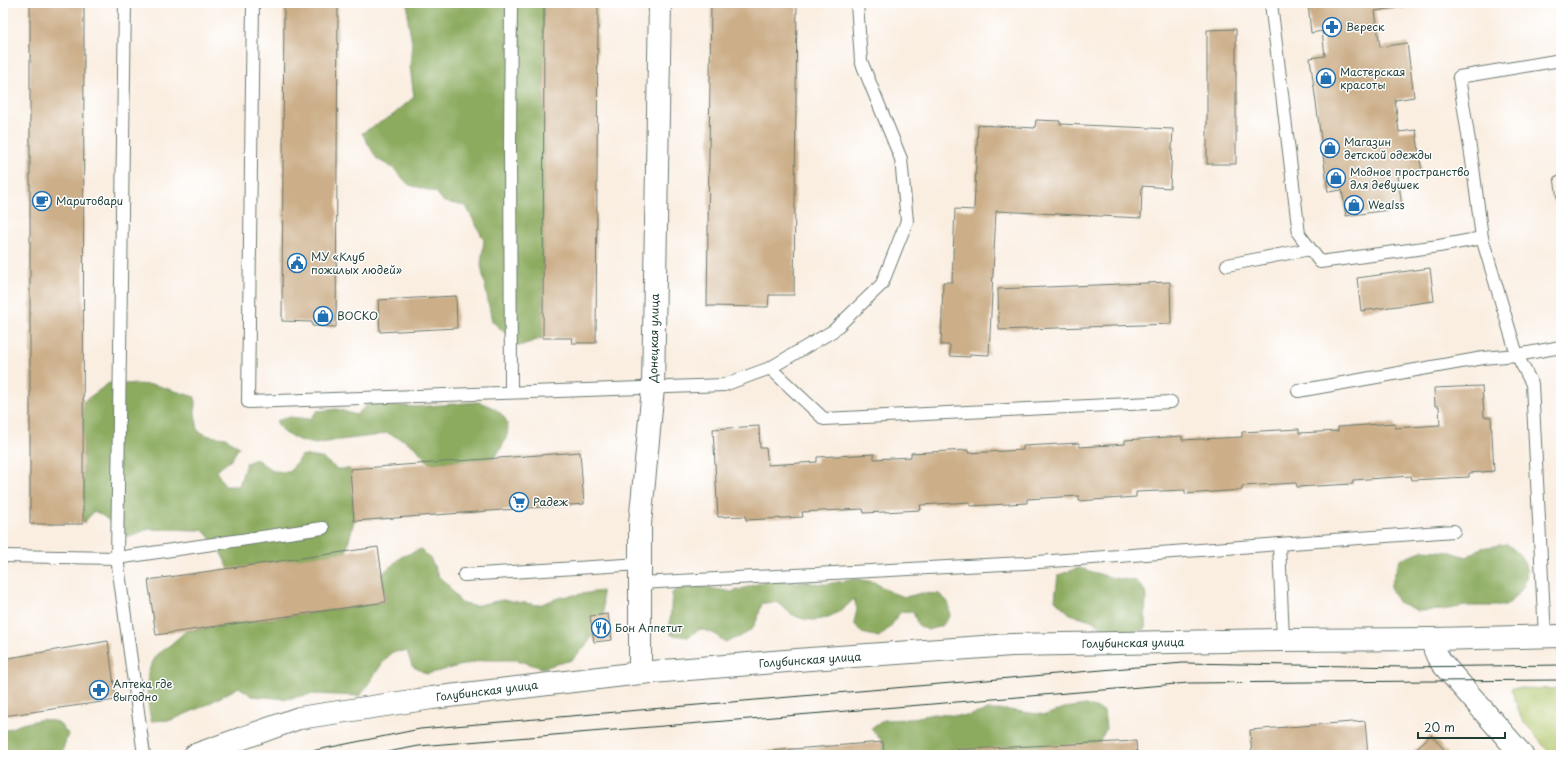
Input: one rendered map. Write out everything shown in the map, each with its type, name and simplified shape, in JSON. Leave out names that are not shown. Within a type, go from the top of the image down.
[{"type":"main road","name":"Донецкая улица","points":[[640,673],[640,524],[653,388],[660,3]]},
{"type":"main road","name":"Голубинская улица","points":[[195,755],[299,718],[432,698],[640,673],[1012,645],[1553,636]]},
{"type":"main road","points":[[1433,639],[1434,648],[1441,662],[1522,755]]},
{"type":"lane","points":[[125,3],[117,558],[144,755]]},
{"type":"lane","points":[[253,3],[248,402],[724,385],[770,368],[833,331],[882,284],[907,221],[901,159],[861,61],[857,3]]},
{"type":"lane","points":[[511,3],[511,392]]},
{"type":"lane","points":[[1271,3],[1299,234],[1320,262],[1439,246],[1482,238]]},
{"type":"lane","points":[[1553,636],[1532,384],[1517,355],[1482,238],[1473,166],[1459,77],[1561,60]]},
{"type":"lane","points":[[1227,266],[1310,249]]},
{"type":"lane","points":[[1298,391],[1483,358],[1517,355],[1561,348]]},
{"type":"lane","points":[[770,368],[824,419],[1171,402]]},
{"type":"lane","points":[[3,556],[117,558],[323,528]]},
{"type":"lane","points":[[464,575],[640,573],[1017,563],[1454,531]]},
{"type":"lane","points":[[1279,544],[1283,640]]},
{"type":"green space","points":[[408,3],[544,3],[543,338],[519,346],[492,321],[481,265],[484,240],[466,206],[444,202],[436,192],[409,185],[393,168],[377,159],[362,133],[393,115],[414,97],[410,66],[412,43],[408,21]]},
{"type":"green space","points":[[109,383],[155,385],[195,397],[195,413],[198,431],[209,436],[226,438],[239,447],[231,460],[216,471],[225,486],[239,486],[246,463],[256,459],[273,471],[290,472],[301,455],[322,458],[337,469],[350,469],[354,521],[346,552],[229,569],[219,549],[203,530],[148,529],[129,537],[103,516],[94,511],[83,524],[83,402]]},
{"type":"green space","points":[[478,402],[490,406],[498,411],[504,417],[507,424],[508,432],[505,440],[493,459],[429,463],[416,448],[404,440],[387,433],[316,444],[301,441],[283,432],[276,421],[290,417],[310,419],[317,411],[337,409],[356,415],[369,403],[415,407]]},
{"type":"green space","points":[[1507,544],[1522,558],[1527,574],[1524,586],[1506,606],[1466,606],[1442,610],[1418,611],[1398,602],[1390,587],[1400,559],[1424,550],[1451,552],[1467,557],[1481,548]]},
{"type":"green space","points":[[421,549],[430,558],[439,577],[447,584],[461,603],[474,606],[502,600],[539,605],[561,597],[602,591],[604,614],[588,643],[572,660],[542,668],[517,660],[483,660],[427,674],[412,666],[407,651],[392,652],[360,696],[312,694],[286,699],[252,696],[239,687],[206,705],[172,720],[151,721],[147,698],[148,672],[157,654],[186,631],[386,602],[382,574],[401,557]]},
{"type":"green space","points":[[1079,568],[1113,578],[1136,581],[1146,592],[1145,629],[1130,633],[1104,629],[1091,620],[1070,614],[1055,600],[1058,575]]},
{"type":"green space","points":[[855,579],[874,582],[890,592],[905,597],[922,593],[940,594],[948,602],[950,616],[942,626],[928,630],[918,625],[913,612],[901,611],[891,626],[879,637],[862,633],[854,623],[857,609],[854,599],[840,611],[816,620],[808,620],[790,613],[778,603],[762,603],[757,620],[751,630],[741,636],[725,642],[713,633],[700,629],[688,637],[671,635],[670,623],[672,593],[680,588],[698,586],[732,592],[770,580],[826,584]]},
{"type":"green space","points":[[1511,688],[1561,689],[1561,755],[1551,755],[1521,718]]},
{"type":"green space","points":[[1086,705],[1104,711],[1106,729],[1099,743],[948,755],[884,755],[883,742],[871,729],[884,720],[909,719],[933,714],[968,716],[988,710],[1009,710],[1046,715],[1064,708]]},
{"type":"green space","points":[[42,719],[58,722],[68,734],[61,755],[3,755],[3,731]]},
{"type":"building","points":[[30,3],[84,3],[83,524],[30,524]]},
{"type":"building","points":[[284,3],[338,3],[336,327],[312,326],[312,322],[282,321]]},
{"type":"building","points":[[544,3],[598,3],[596,343],[572,343],[573,338],[543,338]]},
{"type":"building","points":[[711,3],[797,3],[794,295],[769,295],[768,307],[707,306]]},
{"type":"building","points":[[1308,3],[1427,3],[1375,11],[1380,47],[1407,43],[1414,97],[1395,100],[1399,132],[1416,130],[1422,173],[1398,176],[1402,208],[1346,216],[1342,190],[1328,192],[1310,58],[1325,56],[1322,31],[1311,33]]},
{"type":"building","points":[[1236,29],[1236,164],[1207,164],[1207,30]]},
{"type":"building","points":[[1036,120],[1060,121],[1060,124],[1173,129],[1170,188],[1142,186],[1141,218],[996,211],[989,355],[970,354],[970,357],[950,356],[950,345],[941,345],[943,282],[952,282],[955,209],[974,210],[978,125],[1035,128]]},
{"type":"building","points":[[1561,176],[1561,222],[1560,222],[1554,177]]},
{"type":"building","points":[[1430,268],[1434,301],[1361,311],[1357,278]]},
{"type":"building","points":[[1170,282],[1171,324],[999,330],[998,289]]},
{"type":"building","points":[[456,296],[457,328],[380,332],[378,300]]},
{"type":"building","points":[[1482,386],[1484,417],[1491,417],[1494,471],[1469,473],[1469,477],[1412,480],[1411,476],[1353,480],[1353,484],[1297,487],[1296,483],[1242,486],[1242,490],[1185,494],[1185,490],[1136,492],[1136,497],[1079,501],[1079,496],[1027,499],[1027,503],[970,506],[970,502],[920,505],[921,510],[864,513],[863,509],[802,512],[803,517],[746,520],[746,516],[718,517],[713,429],[759,426],[760,448],[766,448],[768,465],[817,462],[817,457],[874,454],[874,459],[911,457],[911,453],[968,450],[968,453],[1023,450],[1023,446],[1079,443],[1080,447],[1125,444],[1125,440],[1182,436],[1182,440],[1242,437],[1242,432],[1299,429],[1299,433],[1338,431],[1338,427],[1395,423],[1395,428],[1440,425],[1439,406],[1435,406],[1434,388]]},
{"type":"building","points":[[580,452],[584,504],[354,521],[350,469]]},
{"type":"building","points":[[378,547],[386,602],[156,635],[148,580]]},
{"type":"building","name":"Бон Аппетит","points":[[608,614],[612,640],[594,642],[590,616]]},
{"type":"building","points":[[108,641],[116,700],[3,716],[3,659]]},
{"type":"building","points":[[1365,721],[1368,755],[1252,755],[1250,730]]},
{"type":"building","points":[[1431,735],[1449,755],[1409,755]]},
{"type":"building","points":[[1136,741],[1137,755],[948,755],[948,750]]},
{"type":"building","points":[[883,742],[884,755],[755,755],[755,752]]},
{"type":"tram line","points":[[292,755],[420,729],[1183,663],[1406,667],[1561,665]]},
{"type":"tram line","points":[[371,755],[419,746],[1189,683],[1561,680]]},
{"type":"place","name":"Вереск","points":[[1332,27]]},
{"type":"place","name":"Мастерская красоты","points":[[1326,78]]},
{"type":"place","name":"Магазин детской одежды","points":[[1330,148]]},
{"type":"place","name":"Модное пространство для девушек","points":[[1336,178]]},
{"type":"place","name":"Маритовари","points":[[42,201]]},
{"type":"place","name":"Wealss","points":[[1354,205]]},
{"type":"place","name":"МУ «Клуб пожилых людей»","points":[[297,263]]},
{"type":"place","name":"ВОСКО","points":[[323,316]]},
{"type":"place","name":"Радеж","points":[[519,502]]},
{"type":"place","name":"Бон Аппетит","points":[[601,628]]},
{"type":"place","name":"Аптека где выгодно","points":[[99,690]]}]
